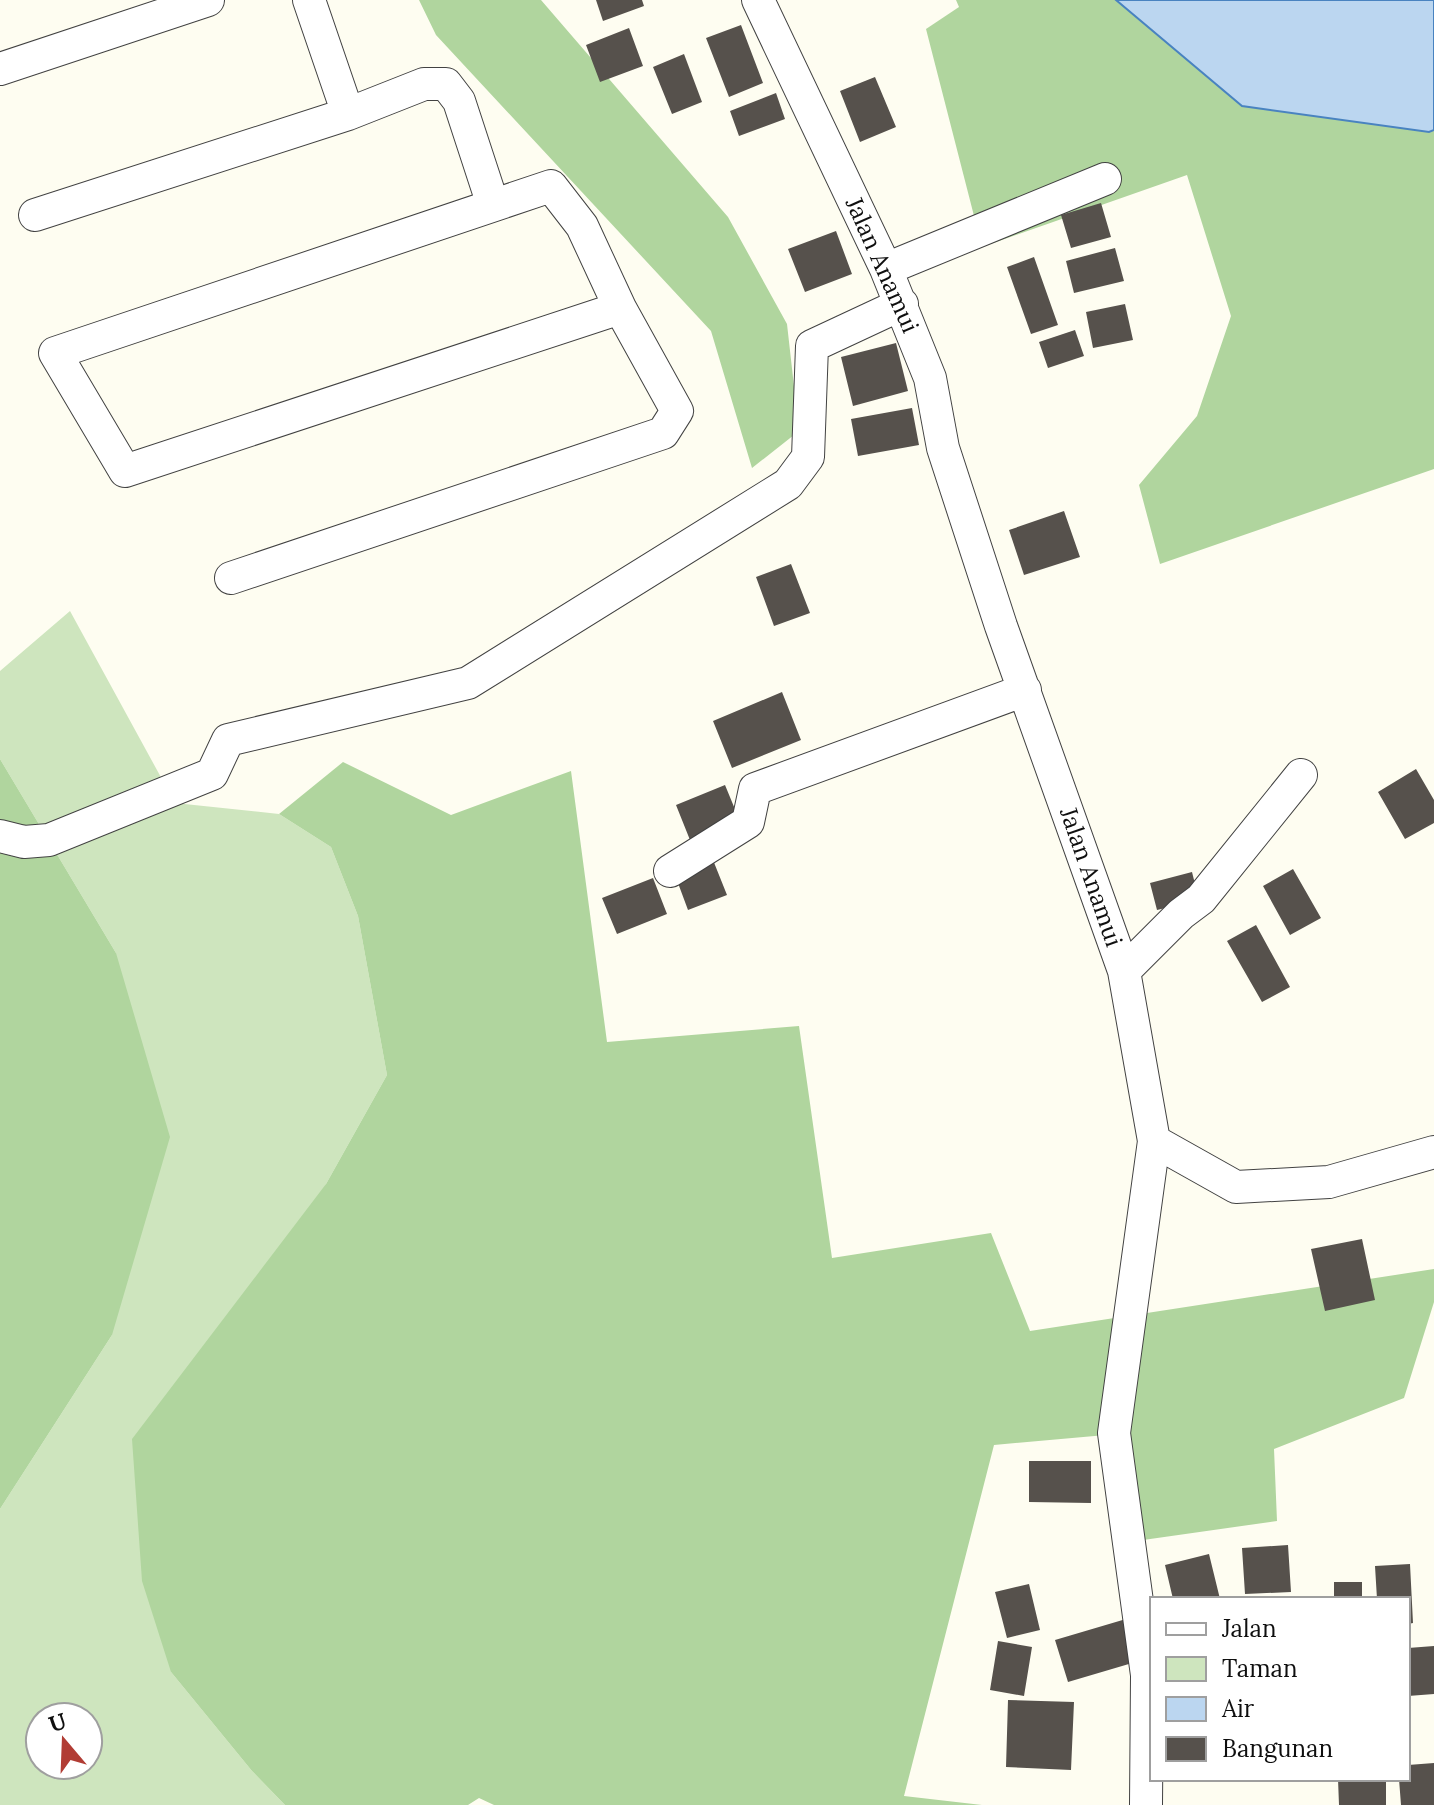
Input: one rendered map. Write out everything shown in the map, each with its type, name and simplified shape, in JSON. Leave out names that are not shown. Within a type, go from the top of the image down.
[{"type":"street","points":[[0,69],[208,0]]},
{"type":"street","points":[[309,0],[348,114]]},
{"type":"street","name":"Jalan Anamui","points":[[758,0],[902,304],[930,378],[943,448],[1124,971],[1154,1141],[1114,1433],[1150,1675],[1146,1805]]},
{"type":"street","points":[[35,215],[348,114],[424,84],[446,84],[459,101],[493,205]]},
{"type":"street","points":[[886,269],[1105,179]]},
{"type":"street","points":[[231,578],[663,433],[677,411],[620,308],[582,226],[551,186],[55,353],[125,471],[620,308]]},
{"type":"street","points":[[0,836],[24,842],[49,840],[212,774],[228,740],[468,683],[788,484],[808,457],[812,346],[902,304]]},
{"type":"street","points":[[670,871],[748,822],[755,789],[1025,690]]},
{"type":"street","points":[[1124,971],[1181,914],[1201,899],[1301,775]]},
{"type":"street","points":[[1154,1141],[1236,1187],[1329,1182],[1434,1152]]},
{"type":"green space","points":[[419,0],[541,0],[728,217],[787,324],[799,431],[752,468],[711,331],[436,35]]},
{"type":"green space","points":[[956,0],[1116,0],[1242,106],[1429,132],[1434,130],[1434,469],[1160,564],[1139,485],[1197,416],[1231,316],[1187,175],[982,247],[926,29],[959,7]]},
{"type":"green space","points":[[70,611],[175,803],[279,814],[331,847],[358,916],[387,1075],[326,1184],[171,1672],[252,1771],[285,1805],[0,1805],[0,1509],[112,1335],[116,953],[0,759],[0,671]]},
{"type":"green space","points":[[0,759],[116,953],[170,1137],[112,1335],[0,1509]]},
{"type":"green space","points":[[343,762],[451,815],[571,771],[607,1042],[799,1026],[832,1258],[991,1233],[1030,1331],[1434,1269],[1434,1302],[1404,1398],[1274,1449],[1277,1521],[1122,1543],[1117,1434],[994,1445],[904,1796],[982,1805],[494,1805],[479,1798],[468,1805],[285,1805],[252,1771],[171,1672],[142,1581],[132,1439],[326,1184],[387,1075],[358,916],[331,847],[279,814]]},
{"type":"water","points":[[1116,0],[1434,0],[1434,130],[1429,132],[1242,106]]},
{"type":"building","points":[[596,0],[642,0],[644,6],[603,21]]},
{"type":"building","points":[[741,25],[763,83],[729,97],[706,38]]},
{"type":"building","points":[[629,28],[643,66],[600,82],[586,45]]},
{"type":"building","points":[[684,54],[702,102],[672,114],[653,67]]},
{"type":"building","points":[[875,77],[896,127],[860,142],[840,91]]},
{"type":"building","points":[[776,93],[785,119],[739,136],[730,111]]},
{"type":"building","points":[[1101,203],[1111,237],[1071,248],[1061,215]]},
{"type":"building","points":[[836,231],[852,274],[805,292],[788,249]]},
{"type":"building","points":[[1115,248],[1124,281],[1074,293],[1066,261]]},
{"type":"building","points":[[1034,257],[1058,325],[1031,334],[1007,267]]},
{"type":"building","points":[[1125,304],[1133,340],[1093,348],[1086,312]]},
{"type":"building","points":[[1075,330],[1084,356],[1048,368],[1039,342]]},
{"type":"building","points":[[896,343],[908,391],[853,406],[841,357]]},
{"type":"building","points":[[912,408],[919,445],[858,456],[851,419]]},
{"type":"building","points":[[1064,511],[1080,557],[1024,575],[1009,530]]},
{"type":"building","points":[[791,564],[810,613],[774,626],[756,577]]},
{"type":"building","points":[[782,692],[801,740],[732,768],[713,721]]},
{"type":"building","points":[[1416,769],[1434,800],[1434,823],[1405,839],[1378,792]]},
{"type":"building","points":[[725,785],[739,819],[690,840],[676,805]]},
{"type":"building","points":[[713,860],[727,895],[688,910],[675,875]]},
{"type":"building","points":[[1293,869],[1321,918],[1290,935],[1263,886]]},
{"type":"building","points":[[1192,872],[1199,900],[1157,910],[1150,883]]},
{"type":"building","points":[[653,878],[667,914],[617,934],[602,898]]},
{"type":"building","points":[[1256,925],[1290,987],[1262,1002],[1227,941]]},
{"type":"building","points":[[1362,1239],[1375,1300],[1325,1311],[1311,1249]]},
{"type":"building","points":[[1029,1461],[1091,1461],[1091,1503],[1029,1502]]},
{"type":"building","points":[[1288,1545],[1291,1592],[1245,1594],[1242,1548]]},
{"type":"building","points":[[1209,1554],[1220,1597],[1173,1597],[1165,1565]]},
{"type":"building","points":[[1410,1564],[1413,1623],[1410,1624],[1410,1597],[1377,1597],[1375,1566]]},
{"type":"building","points":[[1334,1582],[1362,1582],[1362,1597],[1334,1597]]},
{"type":"building","points":[[1029,1584],[1040,1630],[1007,1638],[995,1592]]},
{"type":"building","points":[[1126,1619],[1139,1661],[1068,1682],[1055,1640]]},
{"type":"building","points":[[998,1641],[1032,1647],[1024,1696],[990,1690]]},
{"type":"building","points":[[1434,1646],[1434,1694],[1410,1696],[1410,1648]]},
{"type":"building","points":[[1008,1700],[1074,1702],[1071,1770],[1006,1767]]},
{"type":"building","points":[[1434,1763],[1434,1805],[1401,1805],[1399,1781],[1410,1781],[1410,1765]]},
{"type":"building","points":[[1338,1781],[1386,1781],[1386,1805],[1339,1805]]}]
